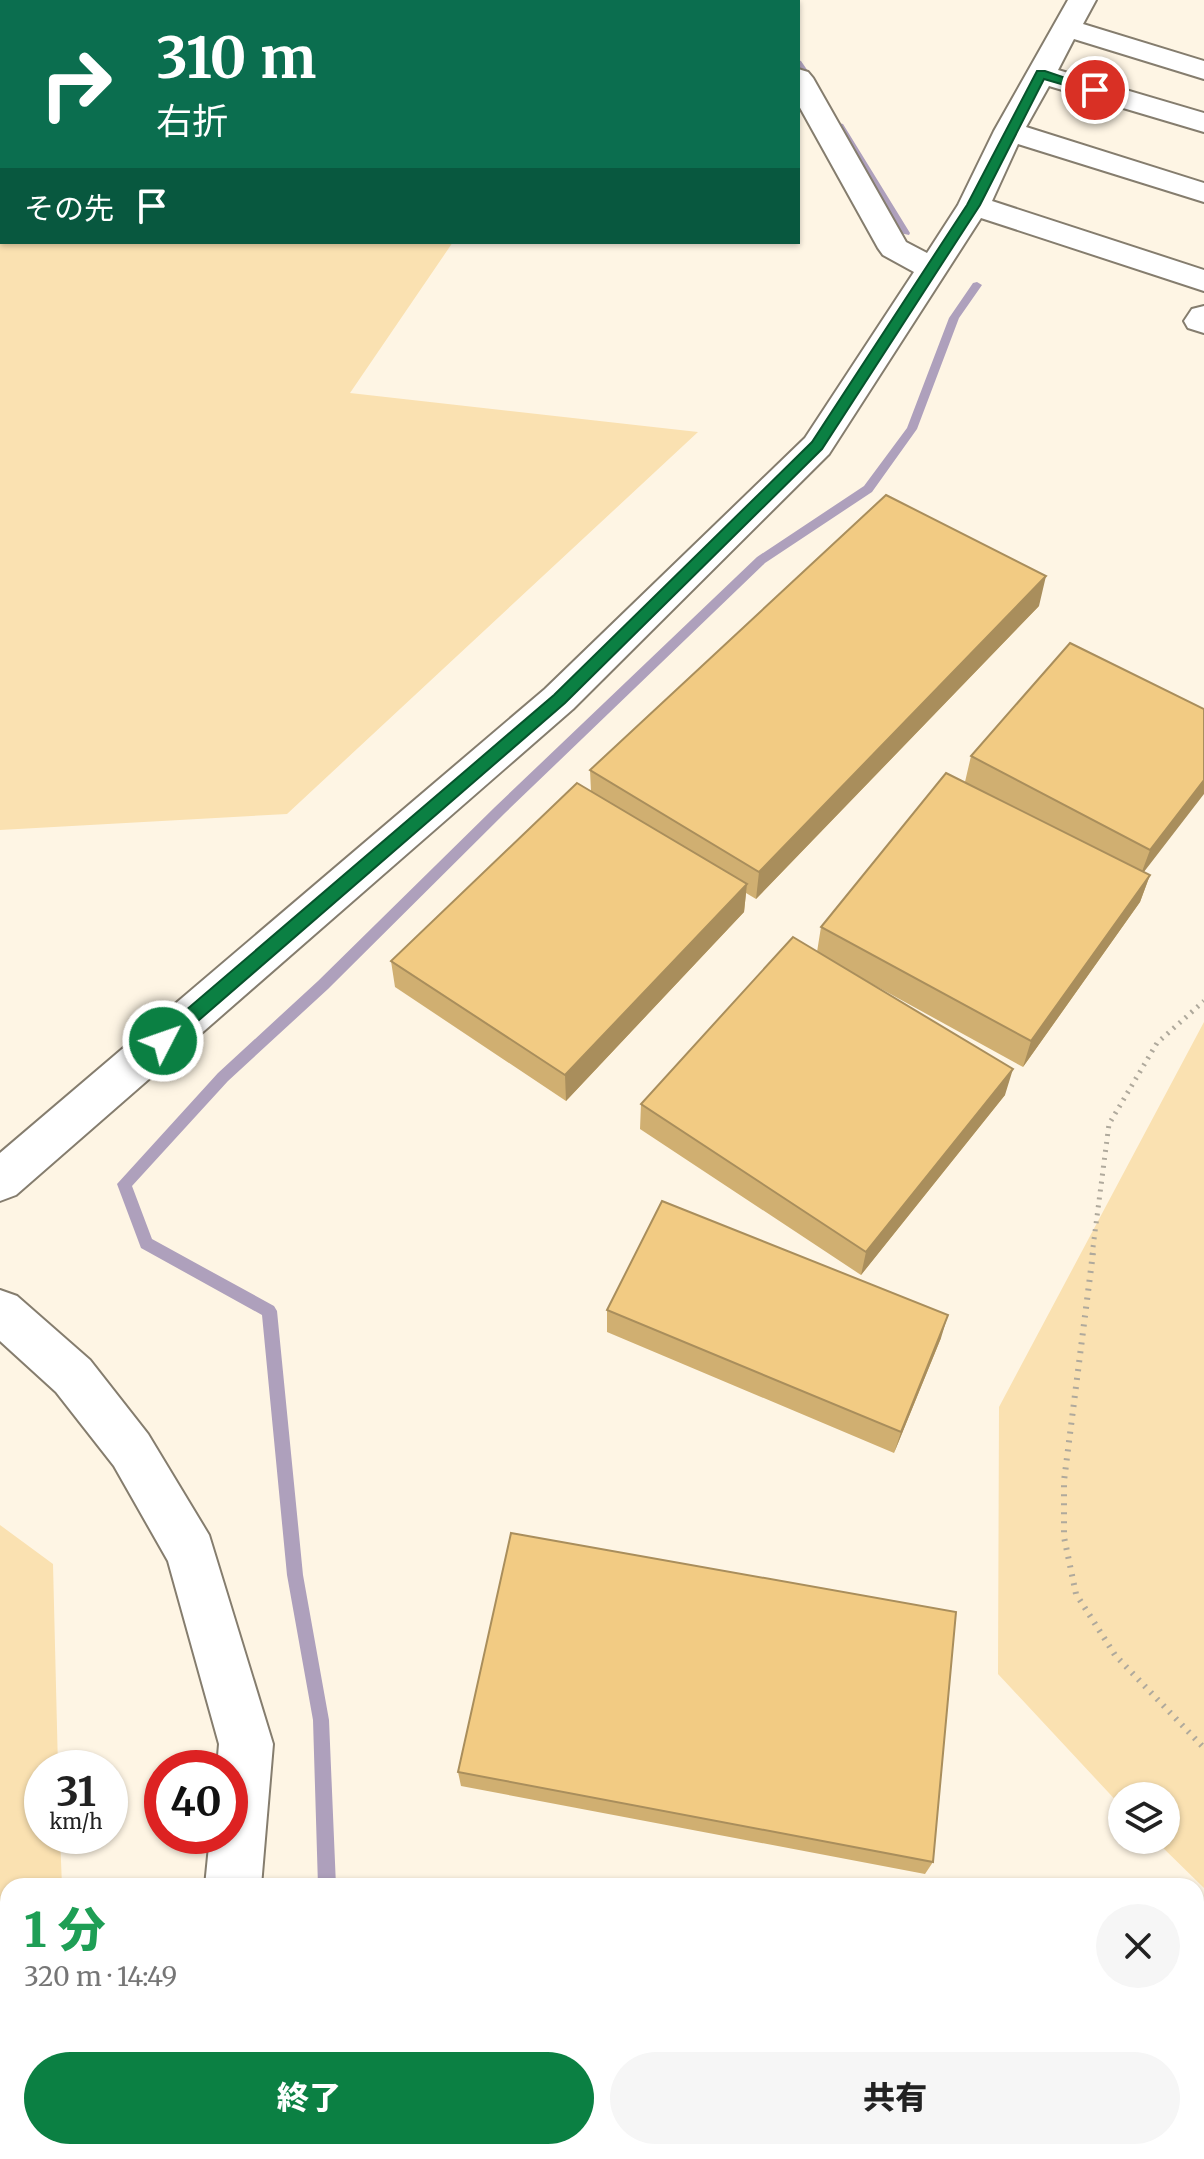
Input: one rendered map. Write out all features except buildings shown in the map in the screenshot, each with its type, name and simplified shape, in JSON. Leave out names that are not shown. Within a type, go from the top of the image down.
[{"type":"street","points":[[0,1181],[559,699],[817,446],[974,205],[1009,131],[1074,14],[1204,70]]},
{"type":"street","points":[[1041,74],[1204,123]]},
{"type":"street","points":[[800,82],[894,248],[932,269]]},
{"type":"street","points":[[1009,131],[1204,193]]},
{"type":"street","points":[[974,205],[1204,281]]},
{"type":"street","points":[[1204,316],[1200,321],[1204,323]]},
{"type":"street","points":[[0,1311],[73,1376],[131,1450],[191,1552],[246,1744],[234,1878]]},
{"type":"path","points":[[1204,1001],[1157,1043],[1109,1124],[1064,1481],[1064,1537],[1076,1594],[1115,1655],[1204,1748]]},
{"type":"shaded area","points":[[0,244],[452,244],[350,393],[698,432],[287,814],[0,830]]},
{"type":"shaded area","points":[[1204,1022],[1204,1878],[1194,1878],[1169,1854],[1180,1854],[1180,1782],[1108,1782],[1108,1792],[998,1674],[999,1407]]},
{"type":"shaded area","points":[[0,1525],[53,1564],[58,1750],[24,1750],[24,1854],[61,1854],[62,1878],[0,1878]]},
{"type":"waterway","points":[[800,66],[814,87]]},
{"type":"waterway","points":[[838,124],[905,233]]},
{"type":"waterway","points":[[327,1878],[321,1720],[295,1575],[269,1311],[146,1243],[124,1184],[223,1077],[323,985],[761,560],[868,489],[912,429],[954,318],[977,285]]},
{"type":"route","points":[[163,1041],[559,699],[817,446],[974,205],[1009,131],[1041,74],[1095,90]]}]
